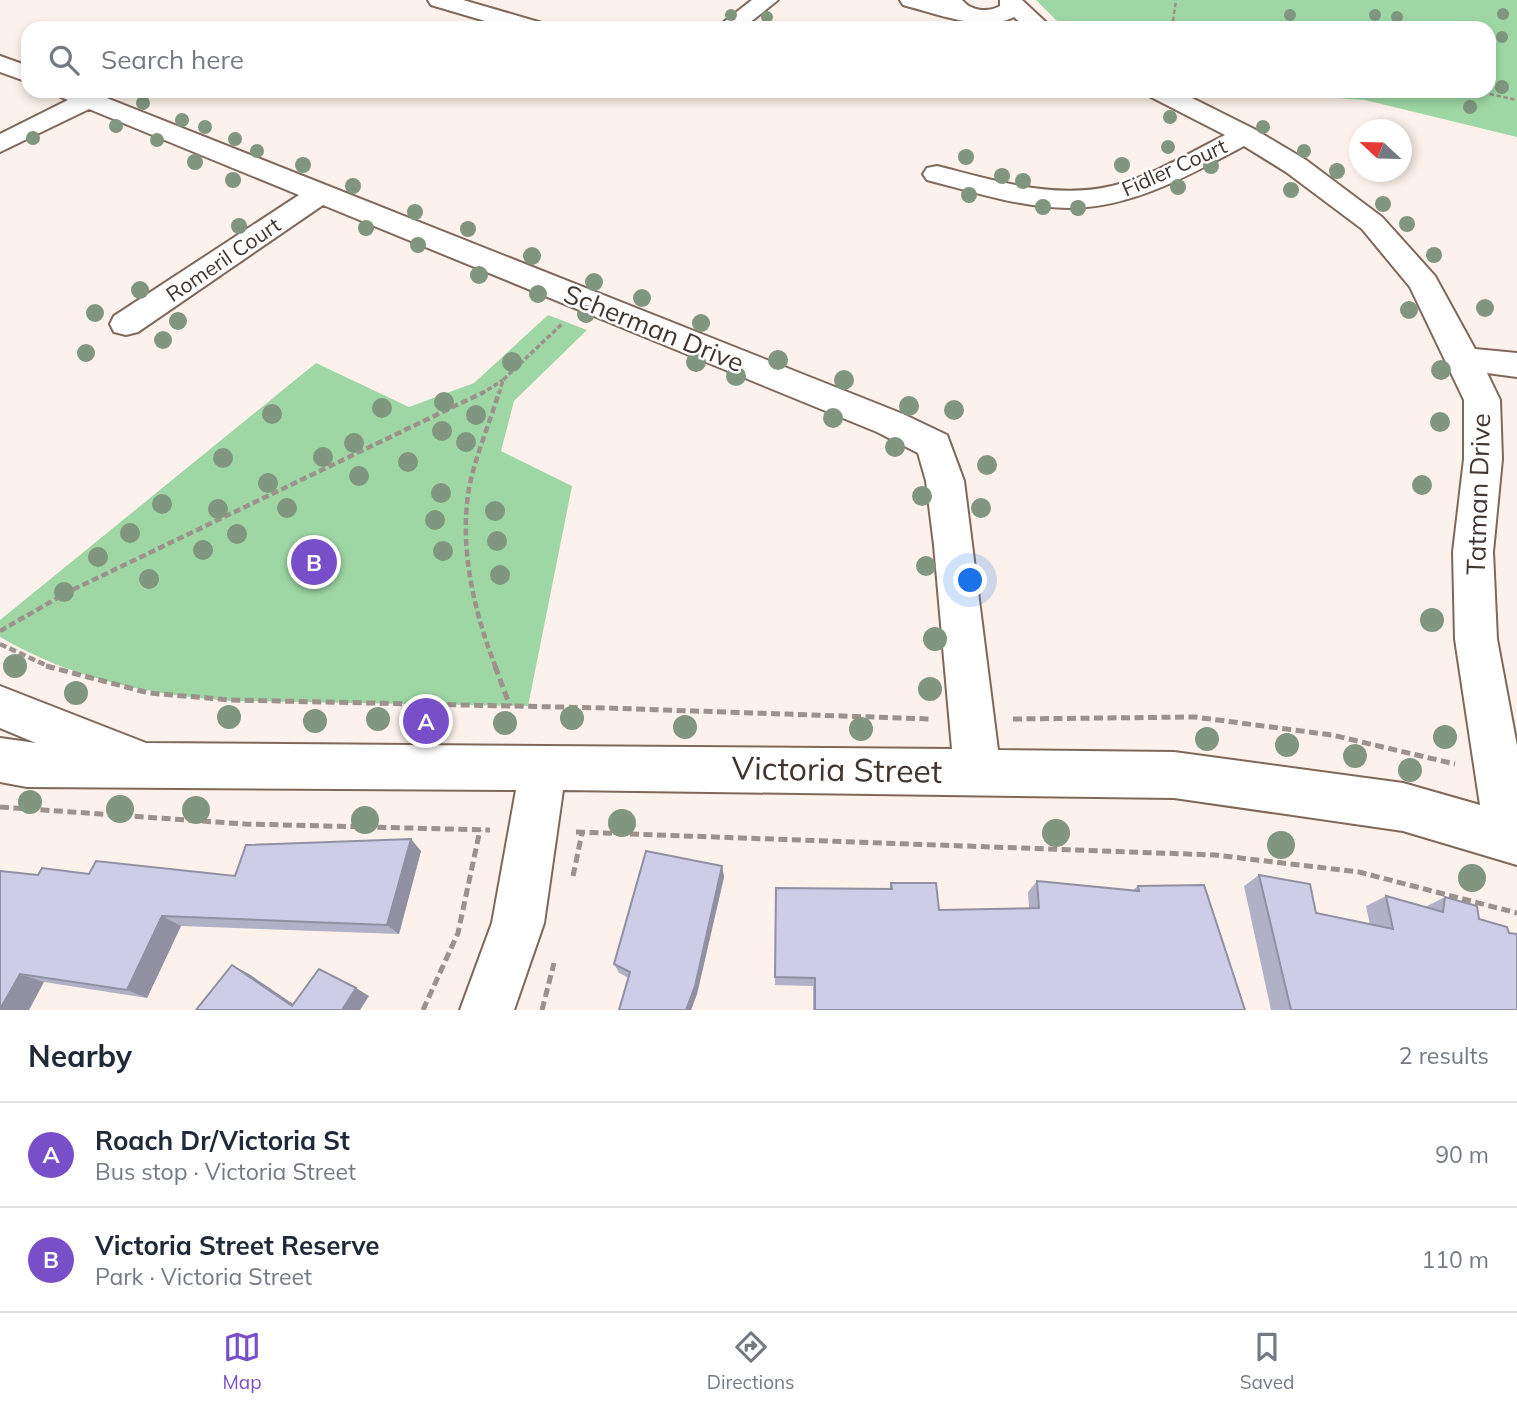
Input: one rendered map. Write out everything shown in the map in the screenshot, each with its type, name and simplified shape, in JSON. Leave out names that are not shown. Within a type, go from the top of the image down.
[{"type":"street","points":[[439,0],[510,21]]},
{"type":"street","points":[[738,21],[767,0]]},
{"type":"street","points":[[911,0],[954,5],[1007,21]]},
{"type":"street","points":[[989,17],[1007,12],[1012,2],[1032,21]]},
{"type":"street","points":[[0,63],[21,72]]},
{"type":"street","points":[[0,144],[72,98]]},
{"type":"street","name":"Scherman Drive","points":[[84,98],[890,423],[934,445],[945,481],[954,545],[977,771]]},
{"type":"street","name":"Tatman Drive","points":[[1172,98],[1245,135],[1296,166],[1372,223],[1424,283],[1464,359],[1482,400],[1483,459],[1474,552],[1476,639],[1498,775],[1513,839]]},
{"type":"street","name":"Fidler Court","points":[[937,174],[1015,193],[1075,199],[1120,193],[1159,178],[1245,135]]},
{"type":"street","name":"Romeril Court","points":[[126,324],[321,193]]},
{"type":"street","points":[[1464,359],[1517,365]]},
{"type":"street","name":"Victoria Street","points":[[0,707],[150,766]]},
{"type":"street","name":"Victoria Street","points":[[0,760],[27,765],[977,771],[1174,775],[1403,807],[1513,839]]},
{"type":"street","points":[[486,1010],[518,923],[531,831],[544,768]]},
{"type":"path","points":[[1173,21],[1176,0]]},
{"type":"path","points":[[1496,95],[1517,100]]},
{"type":"path","points":[[0,631],[68,592],[477,397],[503,380],[570,317]]},
{"type":"path","points":[[503,380],[468,494],[467,538],[472,589],[486,643],[510,706]]},
{"type":"path","points":[[0,644],[41,665],[149,693],[231,701],[510,706],[971,720],[1195,717],[1332,735],[1498,775]]},
{"type":"path","points":[[0,807],[83,816],[245,826],[531,831],[1215,855],[1359,872],[1517,913]]},
{"type":"path","points":[[423,1010],[458,933],[480,830]]},
{"type":"green space","points":[[1036,0],[1517,0],[1517,137],[1365,100],[1338,98],[1496,98],[1496,21],[1056,20]]},
{"type":"green space","points":[[548,315],[587,330],[514,401],[501,451],[572,486],[528,706],[232,701],[201,698],[142,689],[83,674],[27,652],[0,637],[0,620],[316,363],[409,407],[474,383]]},
{"type":"building","points":[[411,839],[387,925],[162,916],[127,990],[20,974],[0,1009],[0,871],[38,875],[42,868],[89,874],[96,861],[235,876],[246,845]]},
{"type":"building","points":[[646,851],[722,866],[695,986],[686,1010],[619,1010],[630,972],[614,964]]},
{"type":"building","points":[[1259,875],[1310,884],[1316,913],[1393,929],[1386,896],[1443,912],[1445,897],[1477,906],[1479,919],[1507,927],[1509,933],[1517,934],[1517,1010],[1291,1010]]},
{"type":"building","points":[[1037,881],[1139,891],[1138,886],[1204,885],[1245,1010],[815,1010],[815,978],[775,977],[776,888],[892,889],[891,883],[936,883],[939,910],[1039,908]]},
{"type":"building","points":[[232,965],[292,1006],[319,969],[356,988],[342,1010],[196,1010]]},
{"type":"place","name":"Victoria Street Reserve","points":[[314,562]]},
{"type":"place","name":"Roach Dr/Victoria St","points":[[426,721]]}]
